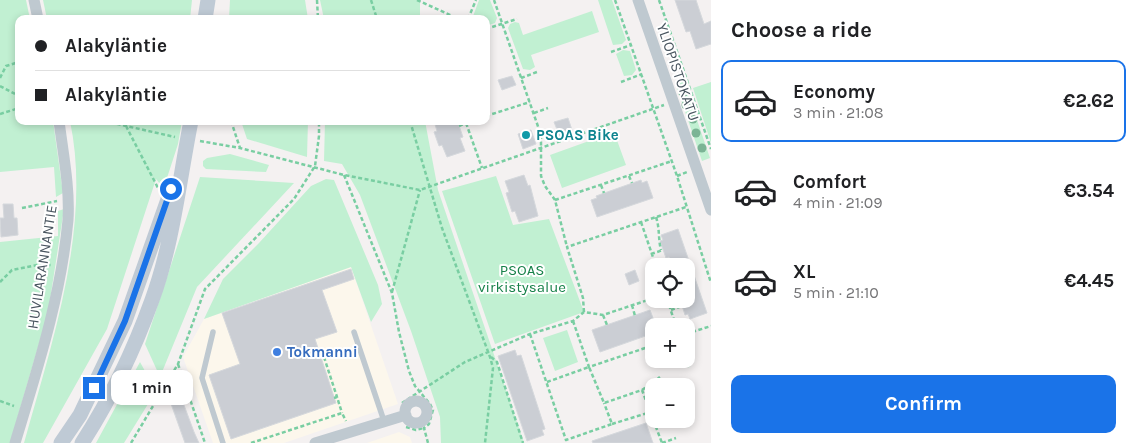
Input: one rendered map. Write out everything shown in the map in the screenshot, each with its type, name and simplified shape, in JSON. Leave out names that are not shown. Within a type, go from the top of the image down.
[{"type":"main road","points":[[203,0],[205,15]]},
{"type":"main road","points":[[206,15],[208,0]]},
{"type":"main road","points":[[82,443],[120,379],[153,298],[171,228],[190,125]]},
{"type":"main road","points":[[62,443],[80,415],[125,321],[171,189],[183,164]]},
{"type":"street","points":[[34,0],[37,15]]},
{"type":"street","name":"YLIOPISTOKATU","points":[[638,0],[673,102],[709,195],[711,210]]},
{"type":"street","name":"HUVILARANNANTIE","points":[[15,443],[53,315],[68,220],[68,199],[59,125]]},
{"type":"street","points":[[316,443],[383,417],[406,415]]},
{"type":"lane","points":[[214,332],[202,378],[223,443]]},
{"type":"lane","points":[[354,332],[383,417]]},
{"type":"path","points":[[317,0],[318,15]]},
{"type":"path","points":[[370,0],[376,15]]},
{"type":"path","points":[[417,0],[450,15]]},
{"type":"path","points":[[470,15],[476,0]]},
{"type":"path","points":[[494,0],[541,135],[541,176],[545,186],[555,200],[583,298],[584,312]]},
{"type":"path","points":[[616,0],[672,162],[711,283]]},
{"type":"path","points":[[659,0],[711,149]]},
{"type":"path","points":[[490,28],[517,19]]},
{"type":"path","points":[[611,52],[631,44]]},
{"type":"path","points":[[0,78],[6,66],[15,63]]},
{"type":"path","points":[[521,78],[537,72]]},
{"type":"path","points":[[621,82],[642,74]]},
{"type":"path","points":[[0,86],[15,94]]},
{"type":"path","points":[[490,115],[530,102]]},
{"type":"path","points":[[200,141],[240,148],[344,174],[420,190],[673,102]]},
{"type":"path","points":[[534,113],[548,108]]},
{"type":"path","points":[[0,114],[15,109]]},
{"type":"path","points":[[122,125],[176,137]]},
{"type":"path","points":[[232,125],[240,148]]},
{"type":"path","points":[[131,443],[178,364],[205,289],[294,199],[315,166],[319,125]]},
{"type":"path","points":[[411,125],[442,228],[489,352],[493,368],[486,443]]},
{"type":"path","points":[[467,125],[482,169]]},
{"type":"path","points":[[126,126],[160,194]]},
{"type":"path","points":[[555,200],[672,162]]},
{"type":"path","points":[[344,174],[392,293],[404,354],[415,386],[433,410],[430,424],[424,428],[428,443]]},
{"type":"path","points":[[630,176],[632,183]]},
{"type":"path","points":[[601,185],[604,193]]},
{"type":"path","points":[[392,293],[420,190]]},
{"type":"path","points":[[22,208],[68,199]]},
{"type":"path","points":[[567,247],[686,207]]},
{"type":"path","points":[[651,254],[662,250],[659,241],[660,229],[656,217]]},
{"type":"path","points":[[640,222],[653,258]]},
{"type":"path","points":[[0,282],[12,270],[38,265],[61,265]]},
{"type":"path","points":[[383,417],[390,410],[420,393],[465,362],[530,334],[573,320],[584,312],[603,315],[645,301]]},
{"type":"path","points":[[632,306],[635,316]]},
{"type":"path","points":[[673,318],[670,310],[676,308]]},
{"type":"path","points":[[603,315],[607,325]]},
{"type":"path","points":[[573,320],[589,367],[612,424]]},
{"type":"path","points":[[695,331],[711,326]]},
{"type":"path","points":[[530,334],[566,440],[645,414]]},
{"type":"path","points":[[547,382],[645,348]]},
{"type":"path","points":[[326,353],[323,354],[335,386],[336,397],[347,424]]},
{"type":"path","points":[[490,357],[497,362],[523,443]]},
{"type":"path","points":[[178,364],[205,443]]},
{"type":"path","points":[[604,403],[642,390],[660,377]]},
{"type":"path","points":[[642,390],[645,397]]},
{"type":"path","points":[[0,401],[25,410]]},
{"type":"path","points":[[251,443],[342,412]]},
{"type":"path","points":[[657,428],[662,443],[676,438]]},
{"type":"shaded area","points":[[351,267],[398,404],[284,443],[213,443],[183,357],[204,319]]},
{"type":"shaded area","points":[[399,432],[410,437],[412,443],[367,443]]},
{"type":"green space","points":[[0,0],[26,0],[29,15],[15,15],[15,125],[54,125],[63,193],[56,197],[54,167],[0,172]]},
{"type":"green space","points":[[43,0],[192,0],[190,15],[46,15]]},
{"type":"green space","points":[[230,0],[305,0],[307,15],[229,15]]},
{"type":"green space","points":[[320,0],[420,0],[420,15],[323,15]]},
{"type":"green space","points":[[479,0],[490,0],[497,18],[495,23],[490,25],[490,15],[473,15]]},
{"type":"green space","points":[[598,0],[612,0],[626,40],[622,44],[613,45]]},
{"type":"green space","points":[[592,11],[599,32],[531,55],[535,67],[530,70],[523,69],[508,28],[510,24],[519,23],[523,35]]},
{"type":"green space","points":[[623,50],[630,51],[636,70],[632,75],[624,76],[616,54]]},
{"type":"green space","points":[[683,79],[710,158],[702,161],[677,88],[679,81]]},
{"type":"green space","points":[[711,82],[711,143],[693,88]]},
{"type":"green space","points":[[70,125],[181,125],[178,144],[166,181],[160,184],[156,179],[107,329],[43,443],[24,443],[57,324],[66,284],[76,201],[75,161]]},
{"type":"green space","points":[[242,125],[308,125],[307,157],[247,139]]},
{"type":"green space","points":[[325,125],[426,125],[438,190],[524,443],[441,443],[440,417],[411,331],[360,195],[342,164],[324,161]]},
{"type":"green space","points":[[614,132],[626,165],[562,188],[550,155]]},
{"type":"green space","points":[[230,154],[269,165],[266,172],[206,169],[203,166],[203,161],[207,158]]},
{"type":"green space","name":"PSOAS virkistysalue","points":[[496,176],[513,225],[549,219],[584,312],[495,344],[442,191]]},
{"type":"green space","points":[[200,177],[294,183],[197,287],[160,377],[145,344]]},
{"type":"green space","points":[[326,179],[334,180],[378,285],[382,304],[371,322],[351,267],[204,319],[223,279],[311,186]]},
{"type":"green space","points":[[64,209],[48,313],[10,443],[0,443],[0,242],[58,236],[58,211]]},
{"type":"green space","points":[[567,330],[578,362],[555,371],[543,338]]},
{"type":"green space","points":[[140,362],[156,391],[124,443],[96,443]]},
{"type":"building","points":[[675,0],[696,0],[704,24],[711,21],[711,44],[696,49],[690,31],[686,32]]},
{"type":"building","points":[[512,76],[516,85],[502,90],[498,80]]},
{"type":"building","points":[[568,118],[573,133],[560,137],[554,122]]},
{"type":"building","points":[[435,125],[459,125],[463,137],[460,138],[465,151],[447,157],[442,145],[439,146],[434,132],[437,131]]},
{"type":"building","points":[[531,130],[536,144],[523,149],[518,134]]},
{"type":"building","points":[[524,175],[528,186],[530,185],[538,216],[519,222],[515,211],[512,212],[506,193],[509,192],[505,181]]},
{"type":"building","points":[[641,180],[642,183],[647,181],[653,198],[597,217],[591,200],[597,198],[596,196]]},
{"type":"building","points":[[3,204],[13,204],[14,218],[17,218],[18,235],[1,237],[0,218],[4,218]]},
{"type":"building","points":[[678,229],[688,258],[666,258],[660,241],[663,240],[661,235]]},
{"type":"building","name":"Tokmanni","points":[[351,269],[354,279],[322,290],[337,332],[315,339],[336,403],[231,439],[209,375],[240,364],[222,313]]},
{"type":"building","points":[[635,270],[639,281],[629,285],[625,274]]},
{"type":"building","points":[[695,278],[707,313],[693,318],[690,318],[688,314],[685,315],[683,308],[695,308]]},
{"type":"building","points":[[650,310],[653,318],[645,318],[645,336],[600,352],[592,330]]},
{"type":"building","points":[[515,350],[517,356],[521,355],[545,429],[542,430],[544,435],[527,441],[498,356]]},
{"type":"building","points":[[181,397],[199,443],[185,443],[170,401]]},
{"type":"building","points":[[645,423],[645,428],[648,428],[653,443],[593,443],[592,441]]},
{"type":"place","name":"PSOAS Bike","points":[[526,135]]},
{"type":"place","name":"Tokmanni","points":[[277,352]]},
{"type":"route","points":[[94,388],[125,321],[171,189]]}]
